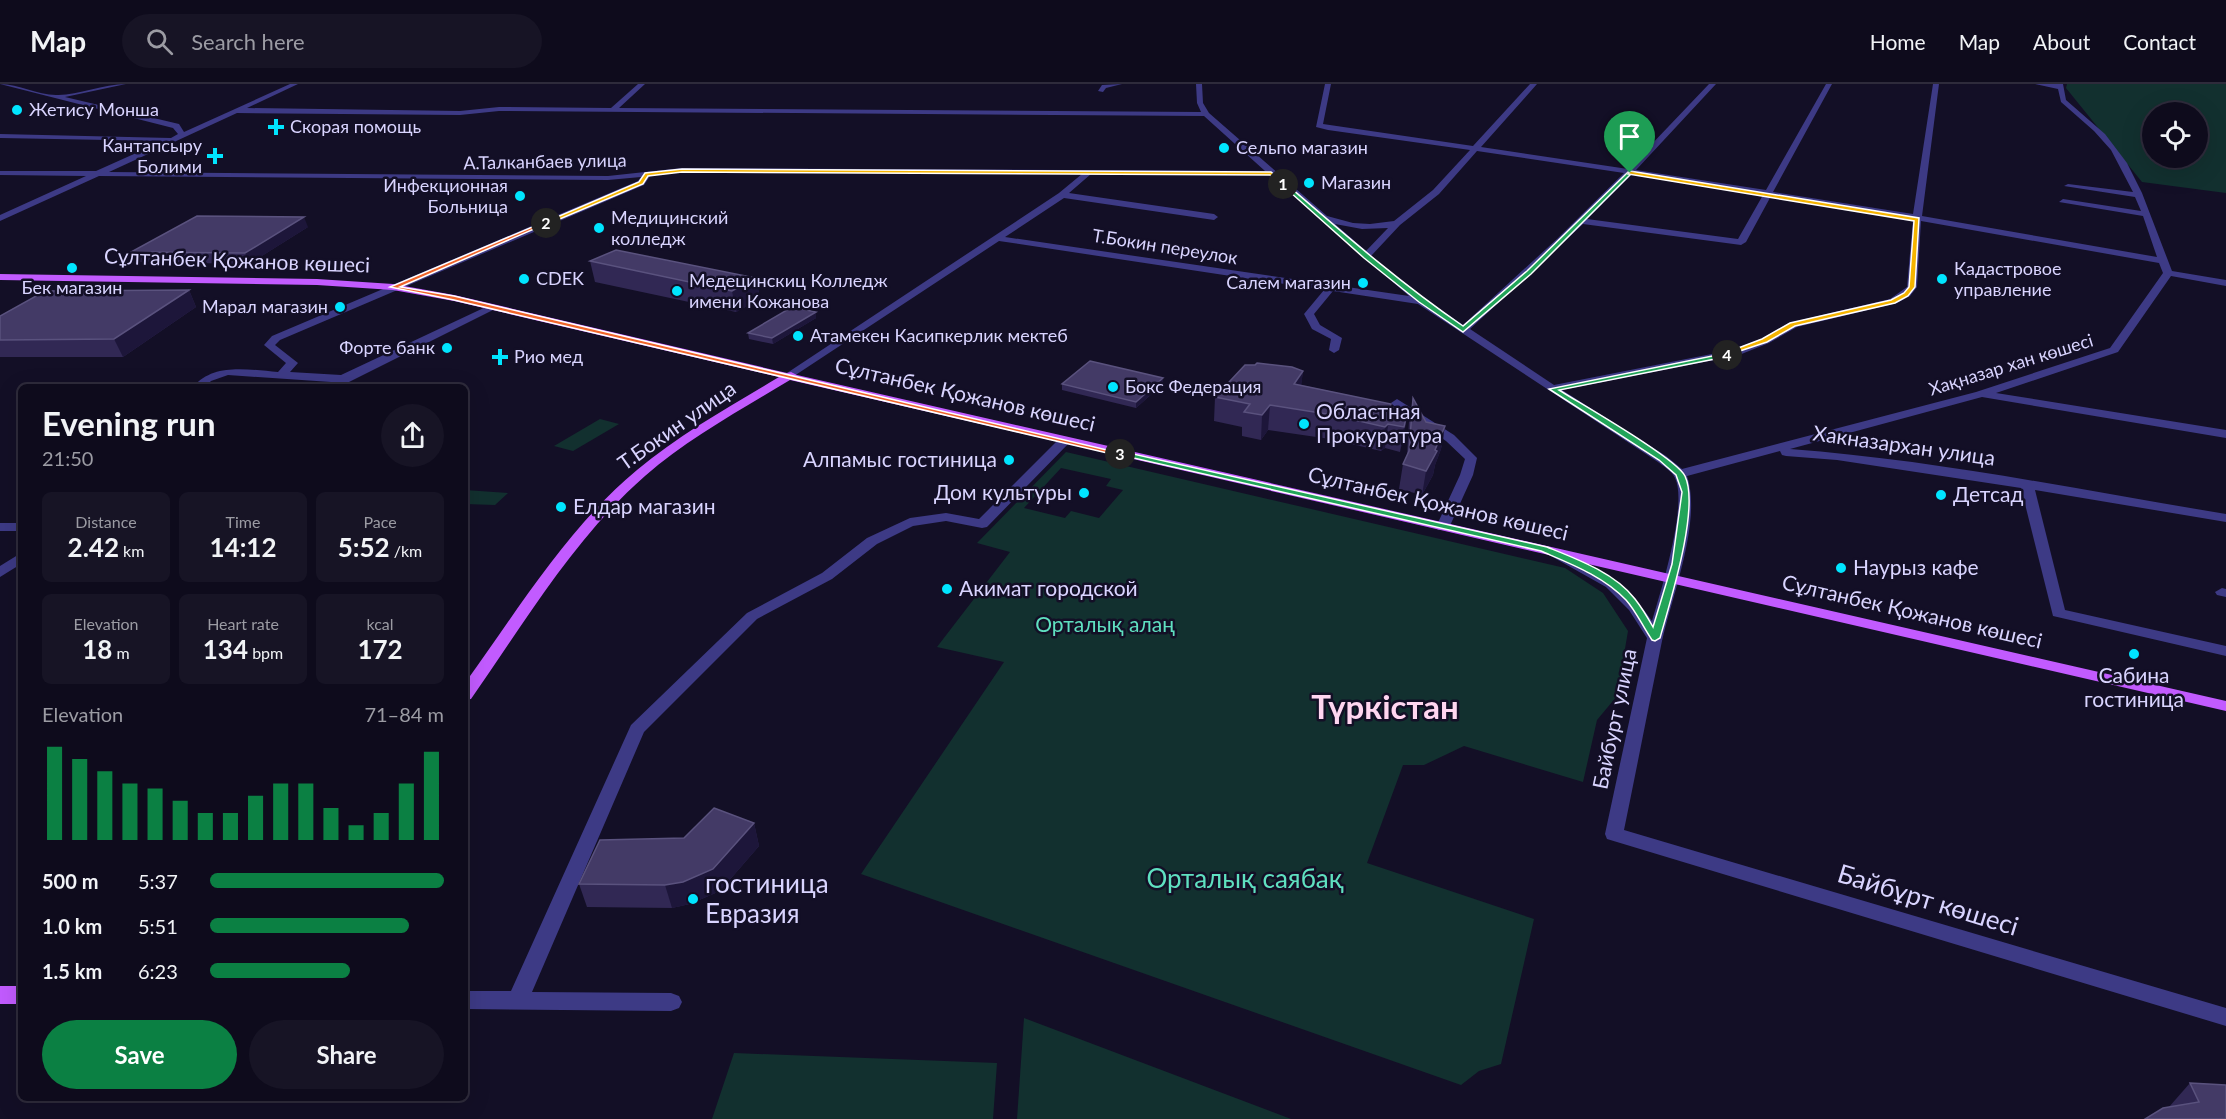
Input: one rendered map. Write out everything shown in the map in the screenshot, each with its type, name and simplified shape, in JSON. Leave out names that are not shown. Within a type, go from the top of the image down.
[{"type":"main road","name":"Сұлтанбек Қожанов көшесі","points":[[0,277],[316,282],[393,287],[494,307],[1064,441],[2226,706]]},
{"type":"main road","name":"Т.Бокин улица","points":[[468,691],[582,532],[608,504],[642,471],[720,417],[791,375]]},
{"type":"main road","points":[[0,994],[18,995]]},
{"type":"street","points":[[2,84],[176,126],[182,134]]},
{"type":"street","points":[[57,97],[123,84]]},
{"type":"street","points":[[0,218],[295,84]]},
{"type":"street","points":[[612,110],[642,84]]},
{"type":"street","points":[[1101,92],[1104,86],[1119,84]]},
{"type":"street","points":[[1199,84],[1200,103],[1206,114],[1321,217],[1421,301],[1662,459],[1680,474]]},
{"type":"street","points":[[1328,84],[1319,125],[1769,194],[2163,261]]},
{"type":"street","points":[[1366,256],[1397,223],[1436,192],[1534,84]]},
{"type":"street","points":[[1463,330],[1529,273],[1582,221],[1713,84]]},
{"type":"street","points":[[1582,221],[1741,242],[1828,84]]},
{"type":"street","points":[[1552,389],[1735,353],[1765,341],[1793,325],[1893,302],[1906,294],[1912,287],[1917,219],[1936,84]]},
{"type":"street","points":[[2038,84],[2061,85],[2063,101],[2092,124],[2115,150],[2138,195],[2168,273],[2226,282]]},
{"type":"street","points":[[235,111],[460,113],[499,109],[1206,114]]},
{"type":"street","points":[[0,136],[172,139]]},
{"type":"street","name":"А.Талканбаев улица","points":[[0,172],[596,178],[682,170],[1087,174],[1271,173]]},
{"type":"street","points":[[281,375],[292,363],[269,345],[270,343],[393,287],[641,183],[647,174]]},
{"type":"street","name":"Т.Бокин улица","points":[[791,375],[1062,195],[1087,174]]},
{"type":"street","points":[[2068,186],[2138,195]]},
{"type":"street","points":[[1062,195],[1214,217]]},
{"type":"street","points":[[2064,202],[2145,214]]},
{"type":"street","points":[[1321,217],[1357,227],[1397,223]]},
{"type":"street","name":"Т.Бокин переулок","points":[[996,238],[1421,301]]},
{"type":"street","name":"Хақназар хан көшесі","points":[[1680,474],[1774,451],[1980,394],[2114,350],[2168,273]]},
{"type":"street","points":[[1330,288],[1309,314],[1316,327],[1337,338],[1334,350]]},
{"type":"street","points":[[336,384],[494,307]]},
{"type":"street","points":[[202,384],[207,379],[227,372],[343,379]]},
{"type":"street","points":[[1980,394],[2226,434]]},
{"type":"street","points":[[1397,404],[1450,438],[1471,458],[1470,467],[1446,513],[1443,527]]},
{"type":"street","points":[[517,1001],[637,729],[752,616],[826,576],[872,541],[910,522],[946,517],[982,524],[1064,441]]},
{"type":"street","name":"Хакназархан улица","points":[[1774,451],[1866,460],[2226,518]]},
{"type":"street","name":"Байбурт улица","points":[[1614,834],[1655,638],[1672,579],[1686,492],[1680,474]]},
{"type":"street","points":[[2028,486],[2058,612],[2226,651]]},
{"type":"street","points":[[0,527],[18,527]]},
{"type":"street","points":[[1544,549],[1581,565],[1614,585],[1631,600],[1655,638]]},
{"type":"street","points":[[0,573],[18,559]]},
{"type":"street","name":"Байбұрт көшесі","points":[[1614,834],[2226,1017]]},
{"type":"street","points":[[468,1000],[671,1002]]},
{"type":"green space","points":[[2067,84],[2226,84],[2226,193],[2142,182],[2066,88]]},
{"type":"green space","points":[[600,419],[619,424],[573,451],[554,446]]},
{"type":"green space","name":"Орталық саябақ","points":[[1066,452],[1565,568],[1603,593],[1628,631],[1617,696],[1597,720],[1583,782],[1464,746],[1424,765],[1403,765],[1367,863],[1534,919],[1501,1064],[1479,1071],[1461,1085],[861,874],[1004,662],[937,647],[1010,552],[977,543]],"holes":[[[1061,468],[1111,479],[1106,486],[1123,490],[1099,518],[1071,511],[1065,518],[1024,508]]]},
{"type":"green space","points":[[468,490],[508,493],[495,505],[468,504]]},
{"type":"green space","points":[[1024,1018],[1291,1119],[1017,1119]]},
{"type":"green space","points":[[734,1053],[997,1063],[993,1119],[712,1119]]},
{"type":"building","points":[[197,216],[304,217],[245,253],[131,252]]},
{"type":"building","points":[[616,250],[756,278],[732,291],[590,261]]},
{"type":"building","points":[[189,290],[114,339],[0,340],[0,316],[45,291]]},
{"type":"building","points":[[792,307],[816,312],[772,338],[748,333]]},
{"type":"building","name":"Бокс Федерация","points":[[1090,361],[1163,378],[1136,402],[1062,384]]},
{"type":"building","points":[[1257,363],[1292,367],[1303,371],[1294,384],[1391,404],[1390,407],[1408,410],[1404,427],[1388,424],[1385,427],[1333,415],[1270,405],[1262,415],[1244,412],[1250,404],[1215,397],[1245,365]]},
{"type":"building","points":[[1413,398],[1426,422],[1445,426],[1435,450],[1437,451],[1426,471],[1403,464],[1409,451]]},
{"type":"building","points":[[714,808],[754,823],[713,869],[683,882],[665,885],[579,884],[600,840],[684,838]]},
{"type":"building","points":[[2190,1083],[2226,1085],[2226,1119],[2145,1119],[2163,1108],[2199,1102]]},
{"type":"place","name":"Жетису Монша","points":[[17,110]]},
{"type":"place","name":"Скорая помощь","points":[[276,127]]},
{"type":"place","name":"Сельпо магазин","points":[[1224,148]]},
{"type":"place","name":"Кантапсыру Болими","points":[[215,156]]},
{"type":"place","name":"Магазин","points":[[1309,183]]},
{"type":"place","name":"Инфекционная Больница","points":[[520,196]]},
{"type":"place","name":"Медицинский колледж","points":[[599,228]]},
{"type":"place","name":"Бек магазин","points":[[72,268]]},
{"type":"place","name":"CDEK","points":[[524,279]]},
{"type":"place","name":"Кадастровое управление","points":[[1942,279]]},
{"type":"place","name":"Салем магазин","points":[[1363,283]]},
{"type":"place","name":"Медецинскиц Колледж имени Кожанова","points":[[677,291]]},
{"type":"place","name":"Марал магазин","points":[[340,307]]},
{"type":"place","name":"Атамекен Касипкерлик мектеб","points":[[798,336]]},
{"type":"place","name":"Форте банк","points":[[447,348]]},
{"type":"place","name":"Рио мед","points":[[500,357]]},
{"type":"place","name":"Бокс Федерация","points":[[1113,387]]},
{"type":"place","name":"Областная Прокуратура","points":[[1304,424]]},
{"type":"place","name":"Алпамыс гостиница","points":[[1009,460]]},
{"type":"place","name":"Дом культуры","points":[[1084,493]]},
{"type":"place","name":"Детсад","points":[[1941,495]]},
{"type":"place","name":"Елдар магазин","points":[[561,507]]},
{"type":"place","name":"Наурыз кафе","points":[[1841,568]]},
{"type":"place","name":"Акимат городской","points":[[947,589]]},
{"type":"place","name":"Сабина гостиница","points":[[2134,654]]},
{"type":"place","name":"гостиница Евразия","points":[[693,899]]},
{"type":"district","name":"Түркістан","points":[[1385,707]]},
{"type":"route","points":[[682,170],[885,173],[1271,173],[1421,301],[1463,330],[1529,273],[1630,173],[1917,219],[1912,287],[1893,302],[1793,325],[1765,341],[1735,353],[1552,389],[1662,459],[1680,474],[1686,492],[1676,564],[1655,638],[1644,617],[1631,600],[1614,585],[1581,565],[1544,549],[1064,441],[791,375],[454,298],[393,287],[641,183],[647,174],[682,170]]},
{"type":"park label","name":"Орталық алаң","points":[[1105,625]]}]
